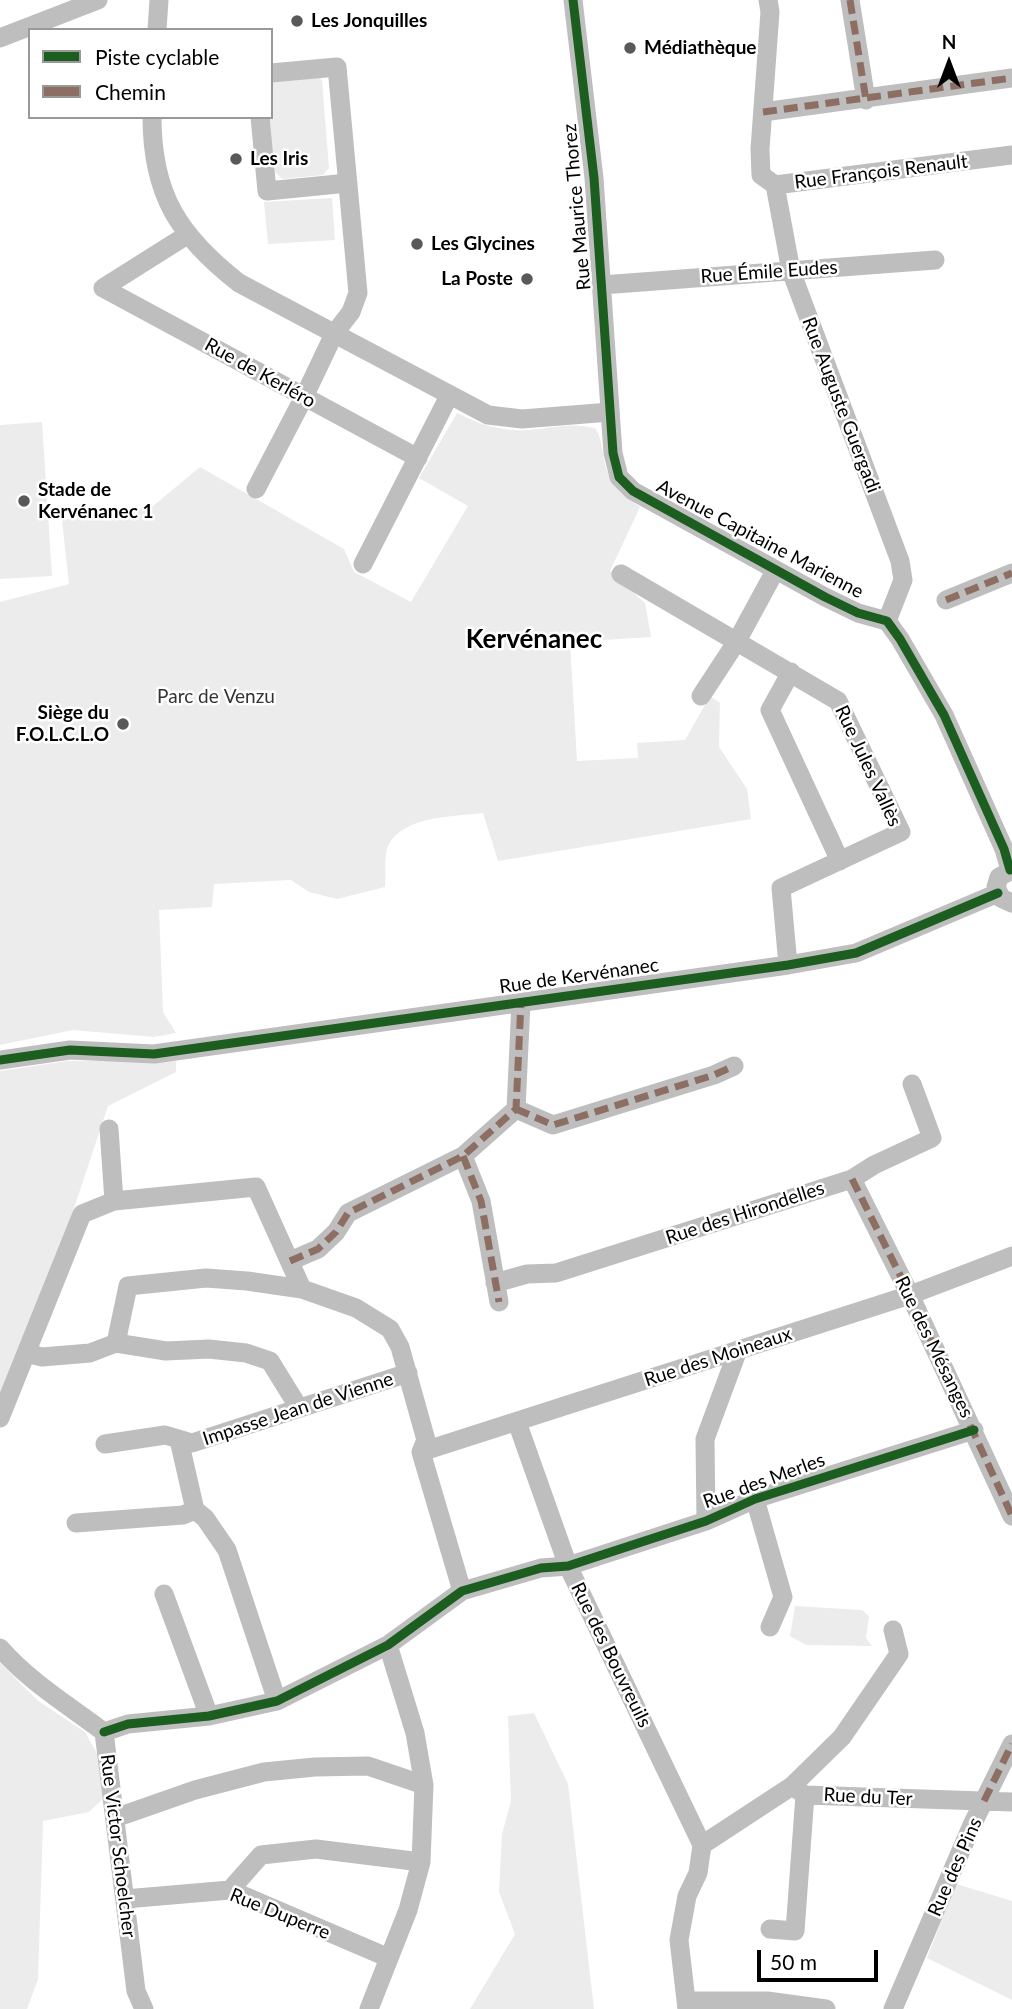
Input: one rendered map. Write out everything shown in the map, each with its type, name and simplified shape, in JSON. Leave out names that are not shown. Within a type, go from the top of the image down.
[{"type":"street","points":[[0,38],[98,0]]},
{"type":"street","points":[[158,28],[158,0],[165,0]]},
{"type":"street","name":"Rue Maurice Thorez","points":[[573,0],[594,178],[610,412]]},
{"type":"street","name":"Rue François Renault","points":[[768,0],[770,12],[760,149],[761,175],[775,185],[1012,155]]},
{"type":"street","points":[[850,0],[866,100]]},
{"type":"street","points":[[256,489],[334,334],[351,312],[358,293],[337,67],[273,73]]},
{"type":"street","points":[[764,112],[1012,78]]},
{"type":"street","points":[[152,119],[156,170],[168,203],[187,235],[215,264],[239,283],[488,415],[505,419],[610,412]]},
{"type":"street","points":[[260,119],[267,191],[348,183]]},
{"type":"street","name":"Rue Auguste Guergadi","points":[[775,185],[791,271],[900,561],[903,580],[887,621]]},
{"type":"street","name":"Rue de Kerléro","points":[[187,235],[103,288],[418,458]]},
{"type":"street","name":"Rue Émile Eudes","points":[[602,285],[935,260]]},
{"type":"street","points":[[362,564],[449,396]]},
{"type":"street","name":"Avenue Capitaine Marienne","points":[[610,412],[613,453],[620,477],[633,491],[858,613],[887,621]]},
{"type":"street","points":[[701,696],[737,641],[775,570]]},
{"type":"street","points":[[946,600],[1012,573]]},
{"type":"street","name":"Rue Jules Vallès","points":[[621,574],[838,701],[901,832],[781,888],[789,965]]},
{"type":"street","points":[[887,621],[944,715],[1004,849],[1011,870],[999,877],[996,887],[1008,901]]},
{"type":"street","points":[[791,672],[770,710],[840,861]]},
{"type":"street","name":"Rue de Kervénanec","points":[[0,1060],[70,1050],[154,1054],[789,965],[856,953],[1008,901]]},
{"type":"street","points":[[290,1261],[318,1249],[336,1232],[348,1213],[463,1156],[516,1109],[521,1002]]},
{"type":"street","points":[[516,1109],[553,1125],[714,1075],[734,1066]]},
{"type":"street","name":"Rue des Hirondelles","points":[[463,1156],[481,1201],[497,1292],[527,1274],[556,1273],[852,1179],[874,1165],[932,1138],[912,1084]]},
{"type":"street","points":[[109,1129],[114,1201]]},
{"type":"street","name":"Rue des Mésanges","points":[[852,1179],[910,1295],[1012,1516]]},
{"type":"street","points":[[0,1418],[82,1214],[114,1201],[256,1187],[302,1289]]},
{"type":"street","name":"Rue des Moineaux","points":[[421,1452],[910,1295],[1012,1256]]},
{"type":"street","points":[[116,1343],[128,1286],[206,1278],[302,1289],[356,1308],[390,1329],[400,1347],[408,1373],[426,1440],[421,1452],[462,1591]]},
{"type":"street","points":[[26,1353],[42,1357],[90,1353],[116,1343],[166,1351],[209,1349],[246,1353],[270,1361],[299,1408]]},
{"type":"street","points":[[706,1521],[705,1439],[738,1350]]},
{"type":"street","name":"Impasse Jean de Vienne","points":[[105,1444],[165,1435],[192,1443],[408,1373]]},
{"type":"street","name":"Rue des Bouvreuils","points":[[517,1422],[568,1566],[702,1845]]},
{"type":"street","name":"Rue des Merles","points":[[104,1732],[128,1724],[209,1716],[277,1701],[388,1645],[462,1591],[541,1568],[568,1566],[706,1521],[755,1499],[974,1430]]},
{"type":"street","points":[[179,1440],[195,1510],[205,1518],[227,1550],[277,1701]]},
{"type":"street","points":[[755,1499],[783,1597],[770,1627]]},
{"type":"street","points":[[76,1523],[183,1515],[195,1510]]},
{"type":"street","points":[[164,1594],[209,1716]]},
{"type":"street","points":[[826,2009],[767,2001],[686,2005],[679,1940],[687,1896],[698,1873],[702,1845],[799,1790],[842,1737],[899,1654],[893,1630]]},
{"type":"street","points":[[369,2009],[408,1910],[421,1862],[424,1785],[415,1733],[388,1645]]},
{"type":"street","name":"Rue Victor Schoelcher","points":[[0,1647],[43,1689],[104,1732],[136,1991],[144,2009]]},
{"type":"street","name":"Rue des Pins","points":[[892,2009],[1012,1744]]},
{"type":"street","points":[[115,1818],[218,1784],[264,1772],[368,1766],[424,1785]]},
{"type":"street","points":[[770,1929],[795,1931],[799,1790]]},
{"type":"street","name":"Rue du Ter","points":[[799,1790],[1012,1802]]},
{"type":"street","points":[[230,1890],[261,1855],[316,1849],[421,1862]]},
{"type":"street","name":"Rue Duperre","points":[[125,1899],[230,1890],[389,1958]]},
{"type":"green space","points":[[317,76],[322,80],[329,168],[323,175],[282,179],[275,172],[267,119],[273,119],[273,81]]},
{"type":"green space","points":[[332,198],[335,240],[268,244],[264,202]]},
{"type":"green space","name":"Parc de Venzu","points":[[457,413],[485,425],[507,429],[576,426],[596,429],[611,480],[640,507],[610,571],[645,603],[651,637],[570,642],[577,761],[638,758],[637,743],[685,740],[710,696],[720,703],[719,747],[747,789],[751,819],[498,861],[483,813],[443,817],[415,824],[394,838],[386,853],[385,887],[337,899],[309,892],[291,880],[214,884],[212,907],[159,910],[163,1012],[176,1033],[154,1037],[73,1030],[0,1045],[0,602],[69,584],[62,520],[153,506],[200,467],[344,549],[354,572],[411,602],[468,506],[419,478]]},
{"type":"green space","name":"Stade de Kervénanec 1","points":[[42,422],[52,576],[0,579],[0,425]]},
{"type":"green space","points":[[68,1061],[176,1061],[176,1072],[108,1106],[58,1256],[0,1396],[0,1071]]},
{"type":"green space","points":[[795,1606],[862,1610],[869,1616],[866,1638],[872,1646],[806,1645],[790,1636]]},
{"type":"green space","points":[[0,1663],[37,1700],[85,1732],[100,1759],[106,1796],[89,1812],[43,1821],[38,1979],[27,2009],[0,2009]]},
{"type":"green space","points":[[534,1713],[568,1784],[594,2009],[470,2009],[515,1934],[499,1892],[502,1834],[511,1801],[508,1716]]},
{"type":"green space","points":[[956,1884],[1012,1901],[1012,2000],[927,1958]]},
{"type":"marked path","points":[[850,0],[866,100]]},
{"type":"marked path","points":[[763,112],[1012,78]]},
{"type":"marked path","points":[[946,600],[1012,573]]},
{"type":"marked path","points":[[290,1261],[318,1249],[336,1232],[348,1213],[463,1156],[516,1109],[521,1002]]},
{"type":"marked path","points":[[516,1109],[553,1125],[714,1075],[734,1066]]},
{"type":"marked path","points":[[463,1156],[481,1201],[499,1302]]},
{"type":"marked path","points":[[852,1179],[910,1295],[1012,1516]]},
{"type":"marked path","points":[[984,1801],[1012,1744]]},
{"type":"cycle path","points":[[573,0],[594,178],[613,453],[619,477],[633,491],[825,597],[858,613],[887,621],[944,715],[1004,849],[1010,870]]},
{"type":"cycle path","points":[[0,1060],[70,1050],[154,1054],[788,965],[856,953],[998,893]]},
{"type":"cycle path","points":[[104,1732],[128,1724],[209,1716],[277,1701],[388,1645],[462,1591],[541,1568],[568,1566],[706,1521],[755,1499],[974,1430]]},
{"type":"place","name":"Les Jonquilles","points":[[297,21]]},
{"type":"place","name":"Médiathèque","points":[[630,48]]},
{"type":"place","name":"Les Iris","points":[[236,159]]},
{"type":"place","name":"Les Glycines","points":[[417,244]]},
{"type":"place","name":"La Poste","points":[[527,279]]},
{"type":"place","name":"Stade de Kervénanec 1","points":[[24,501]]},
{"type":"place","name":"Siège du F.O.L.C.L.O","points":[[123,724]]},
{"type":"district","name":"Kervénanec","points":[[534,640]]}]
